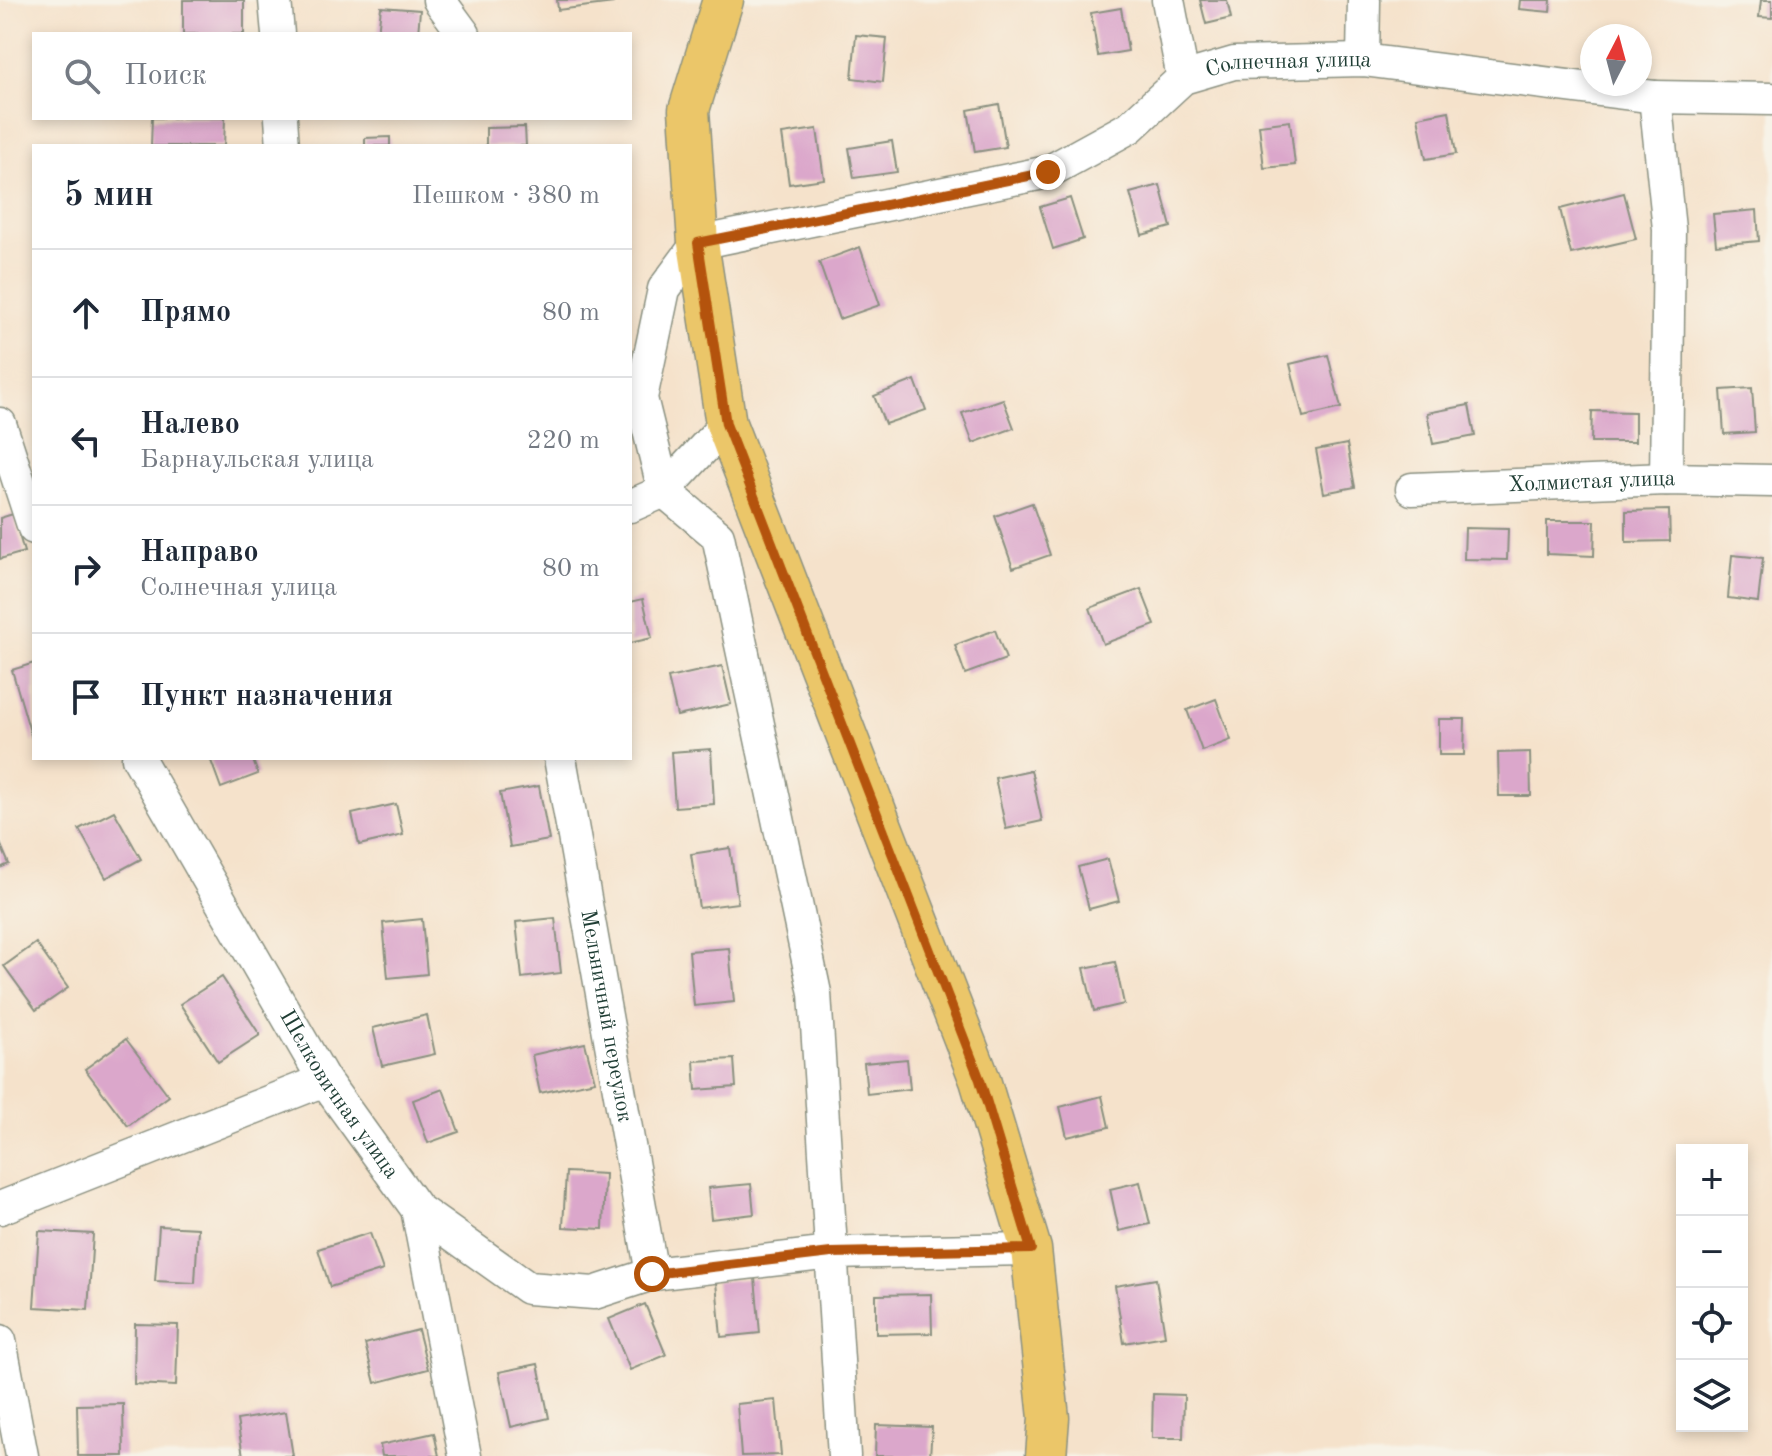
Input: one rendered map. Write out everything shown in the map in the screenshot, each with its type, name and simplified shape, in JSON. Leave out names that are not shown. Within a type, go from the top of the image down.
[{"type":"main road","points":[[723,0],[689,110],[698,243],[726,424],[980,1080],[1031,1249],[1049,1418],[1046,1456]]},
{"type":"street","points":[[275,0],[278,32]]},
{"type":"street","points":[[439,0],[463,32]]},
{"type":"street","points":[[1168,0],[1183,78]]},
{"type":"street","points":[[1363,60],[1364,0]]},
{"type":"street","name":"Солнечная улица","points":[[698,243],[1048,172],[1130,127],[1183,78],[1234,63],[1363,60],[1655,97],[1772,99]]},
{"type":"street","points":[[1655,97],[1669,229],[1666,479]]},
{"type":"street","points":[[281,120],[283,144]]},
{"type":"street","points":[[698,243],[664,289],[641,398],[664,491],[718,536],[815,993],[844,1456]]},
{"type":"street","points":[[0,424],[32,522]]},
{"type":"street","points":[[632,505],[664,491],[726,424]]},
{"type":"street","name":"Холмистая улица","points":[[1412,489],[1666,479],[1772,481]]},
{"type":"street","name":"Шелковичная улица","points":[[139,760],[324,1080],[417,1209],[465,1456]]},
{"type":"street","name":"Мельничный переулок","points":[[560,760],[652,1274]]},
{"type":"street","points":[[0,1208],[324,1080]]},
{"type":"street","points":[[417,1209],[528,1288],[594,1293],[652,1274],[831,1253],[1031,1249]]},
{"type":"street","points":[[0,1341],[22,1456]]},
{"type":"building","points":[[183,0],[244,0],[244,32],[183,32]]},
{"type":"building","points":[[557,0],[613,0],[613,3],[558,10]]},
{"type":"building","points":[[1200,0],[1227,0],[1231,18],[1206,24]]},
{"type":"building","points":[[1520,0],[1551,0],[1550,12],[1519,9]]},
{"type":"building","points":[[1761,0],[1772,0],[1772,18],[1759,17]]},
{"type":"building","points":[[381,7],[420,10],[418,32],[378,32]]},
{"type":"building","points":[[1121,8],[1128,51],[1098,56],[1091,13]]},
{"type":"building","points":[[856,35],[887,38],[883,82],[852,78]]},
{"type":"building","points":[[999,104],[1006,147],[975,152],[968,110]]},
{"type":"building","points":[[1449,111],[1456,154],[1426,159],[1418,117]]},
{"type":"building","points":[[152,120],[225,120],[224,144],[151,144]]},
{"type":"building","points":[[1290,121],[1295,165],[1264,168],[1259,125]]},
{"type":"building","points":[[525,127],[526,144],[486,144],[486,128]]},
{"type":"building","points":[[817,129],[824,179],[789,184],[782,134]]},
{"type":"building","points":[[390,137],[390,144],[365,144],[365,138]]},
{"type":"building","points":[[892,141],[897,172],[854,178],[849,148]]},
{"type":"building","points":[[1160,185],[1171,227],[1142,235],[1130,193]]},
{"type":"building","points":[[1624,193],[1636,239],[1571,254],[1560,209]]},
{"type":"building","points":[[1070,198],[1083,239],[1053,249],[1040,207]]},
{"type":"building","points":[[1757,210],[1759,241],[1716,245],[1713,214]]},
{"type":"building","points":[[860,247],[880,305],[839,319],[819,262]]},
{"type":"building","points":[[1328,355],[1341,408],[1303,417],[1290,364]]},
{"type":"building","points":[[915,380],[926,410],[885,424],[874,396]]},
{"type":"building","points":[[1752,388],[1755,432],[1724,434],[1721,390]]},
{"type":"building","points":[[1003,399],[1014,428],[973,443],[962,413]]},
{"type":"building","points":[[1469,405],[1475,436],[1433,444],[1427,413]]},
{"type":"building","points":[[1592,411],[1635,412],[1635,442],[1591,442]]},
{"type":"building","points":[[1347,444],[1355,487],[1324,493],[1316,450]]},
{"type":"building","points":[[1032,503],[1050,555],[1013,568],[995,516]]},
{"type":"building","points":[[1669,510],[1670,541],[1626,542],[1626,511]]},
{"type":"building","points":[[13,514],[24,552],[0,559],[0,518]]},
{"type":"building","points":[[1547,521],[1595,521],[1594,556],[1547,554]]},
{"type":"building","points":[[1465,528],[1508,529],[1507,560],[1464,559]]},
{"type":"building","points":[[1732,555],[1763,558],[1758,602],[1728,598]]},
{"type":"building","points":[[1141,589],[1155,625],[1103,644],[1090,608]]},
{"type":"building","points":[[643,599],[652,638],[632,643],[632,602]]},
{"type":"building","points":[[995,630],[1006,659],[965,674],[955,645]]},
{"type":"building","points":[[32,664],[32,739],[12,670]]},
{"type":"building","points":[[722,666],[731,704],[677,716],[668,678]]},
{"type":"building","points":[[1216,699],[1231,740],[1202,751],[1187,710]]},
{"type":"building","points":[[1439,719],[1465,719],[1464,755],[1439,755]]},
{"type":"building","points":[[711,749],[714,804],[675,807],[671,752]]},
{"type":"building","points":[[1530,752],[1531,796],[1499,796],[1498,753]]},
{"type":"building","points":[[211,760],[253,760],[258,774],[221,788]]},
{"type":"building","points":[[1031,770],[1042,821],[1006,829],[995,778]]},
{"type":"building","points":[[539,786],[549,840],[510,847],[500,793]]},
{"type":"building","points":[[396,804],[403,835],[359,845],[352,814]]},
{"type":"building","points":[[114,811],[141,859],[106,878],[79,829]]},
{"type":"building","points":[[0,843],[9,864],[0,868]]},
{"type":"building","points":[[730,848],[738,903],[699,908],[691,854]]},
{"type":"building","points":[[1108,859],[1119,901],[1089,909],[1078,867]]},
{"type":"building","points":[[555,918],[561,973],[522,978],[516,922]]},
{"type":"building","points":[[422,919],[427,974],[388,978],[383,923]]},
{"type":"building","points":[[36,943],[68,988],[36,1010],[4,966]]},
{"type":"building","points":[[729,948],[734,1002],[694,1006],[689,951]]},
{"type":"building","points":[[1115,962],[1124,1004],[1094,1011],[1084,968]]},
{"type":"building","points":[[222,977],[260,1035],[218,1062],[180,1004]]},
{"type":"building","points":[[427,1015],[435,1054],[382,1066],[373,1028]]},
{"type":"building","points":[[126,1039],[169,1096],[128,1126],[85,1069]]},
{"type":"building","points":[[585,1043],[595,1081],[540,1093],[532,1055]]},
{"type":"building","points":[[734,1059],[736,1087],[696,1090],[694,1061]]},
{"type":"building","points":[[907,1059],[910,1089],[867,1094],[864,1063]]},
{"type":"building","points":[[443,1089],[459,1132],[428,1143],[413,1100]]},
{"type":"building","points":[[1102,1096],[1109,1127],[1067,1137],[1060,1107]]},
{"type":"building","points":[[566,1172],[605,1174],[603,1229],[563,1227]]},
{"type":"building","points":[[1140,1182],[1150,1224],[1119,1231],[1110,1189]]},
{"type":"building","points":[[751,1184],[754,1214],[711,1219],[708,1188]]},
{"type":"building","points":[[159,1226],[198,1228],[195,1283],[155,1281]]},
{"type":"building","points":[[39,1231],[93,1234],[88,1310],[34,1307]]},
{"type":"building","points":[[370,1233],[383,1270],[330,1287],[318,1249]]},
{"type":"building","points":[[755,1278],[760,1333],[721,1337],[716,1282]]},
{"type":"building","points":[[1156,1279],[1165,1336],[1124,1343],[1115,1286]]},
{"type":"building","points":[[931,1294],[932,1333],[876,1334],[876,1295]]},
{"type":"building","points":[[645,1304],[666,1355],[630,1370],[609,1319]]},
{"type":"building","points":[[135,1324],[178,1325],[176,1386],[134,1384]]},
{"type":"building","points":[[418,1330],[428,1369],[375,1383],[365,1344]]},
{"type":"building","points":[[538,1364],[549,1418],[511,1427],[499,1372]]},
{"type":"building","points":[[1153,1394],[1184,1395],[1183,1438],[1152,1438]]},
{"type":"building","points":[[776,1400],[781,1455],[741,1456],[737,1404]]},
{"type":"building","points":[[123,1404],[124,1456],[78,1456],[77,1405]]},
{"type":"building","points":[[286,1412],[293,1456],[243,1456],[237,1420]]},
{"type":"building","points":[[876,1425],[932,1427],[930,1456],[875,1456]]},
{"type":"building","points":[[434,1433],[439,1456],[382,1456],[380,1445]]},
{"type":"route","points":[[652,1274],[831,1253],[1031,1249],[980,1080],[726,424],[698,243],[1048,172]]}]
